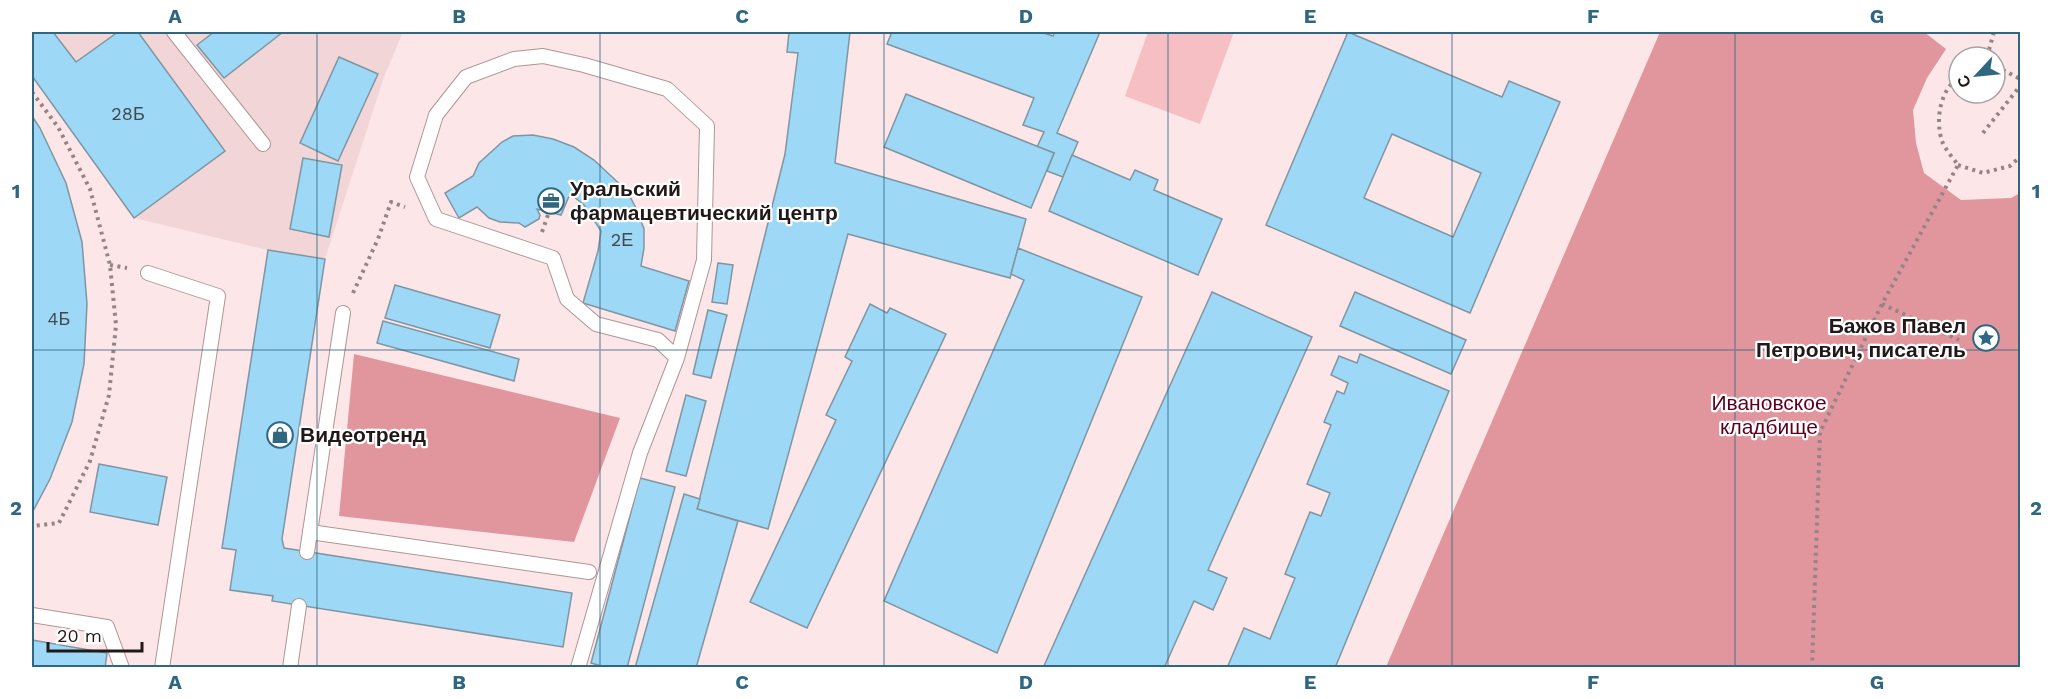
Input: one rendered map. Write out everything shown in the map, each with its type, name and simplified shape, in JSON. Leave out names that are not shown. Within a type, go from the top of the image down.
[{"type":"lane","points":[[174,32],[263,144]]},
{"type":"lane","points":[[578,668],[640,453],[677,358],[704,260],[707,126],[668,89],[584,65],[543,57],[514,59],[466,77],[436,115],[417,177],[436,219],[553,258],[567,299],[596,324],[658,340],[677,358]]},
{"type":"lane","points":[[148,273],[218,296],[162,668]]},
{"type":"lane","points":[[308,552],[344,313]]},
{"type":"lane","points":[[310,532],[589,573]]},
{"type":"lane","points":[[290,668],[299,606]]},
{"type":"lane","points":[[32,615],[108,627],[122,668]]},
{"type":"path","points":[[1983,133],[2020,86]]},
{"type":"path","points":[[1947,88],[1939,114],[1942,142],[1958,165],[1983,173],[2010,166],[2020,157]]},
{"type":"path","points":[[32,92],[58,127],[90,189],[110,265],[116,326],[110,395],[90,461],[59,523],[32,526]]},
{"type":"path","points":[[1812,668],[1820,432],[1882,304],[1958,165]]},
{"type":"path","points":[[344,313],[378,238],[391,202],[436,219]]},
{"type":"path","points":[[545,224],[549,212]]},
{"type":"path","points":[[1882,304],[1959,340]]},
{"type":"shaded area","points":[[32,32],[403,32],[384,77],[325,259],[268,250],[134,218],[32,76]]},
{"type":"shaded area","points":[[1148,32],[1234,32],[1200,124],[1125,96]]},
{"type":"green space","name":"Ивановское кладбище","points":[[1660,32],[1924,32],[1946,49],[1927,78],[1913,110],[1916,143],[1924,173],[1961,200],[2011,198],[2020,193],[2020,667],[1386,667]]},
{"type":"green space","points":[[354,354],[620,418],[574,542],[339,516]]},
{"type":"building","points":[[32,32],[53,32],[76,62],[118,32],[138,32],[225,151],[134,218],[32,76]]},
{"type":"building","points":[[214,32],[283,32],[224,78],[197,45]]},
{"type":"building","points":[[789,32],[850,32],[835,163],[1026,219],[1010,278],[848,234],[768,529],[697,509],[785,154],[798,53],[787,52]]},
{"type":"building","points":[[892,32],[1041,32],[1053,36],[1055,32],[1100,32],[1057,133],[1078,142],[1063,177],[1047,171],[1054,153],[1037,147],[1044,132],[1023,125],[1034,98],[887,44]]},
{"type":"building","points":[[1348,32],[1502,97],[1509,81],[1560,102],[1470,313],[1266,225]],"holes":[[[1392,134],[1481,173],[1453,237],[1364,198]]]},
{"type":"building","points":[[339,57],[378,74],[338,161],[300,143]]},
{"type":"building","points":[[906,94],[1054,153],[1031,208],[884,147]]},
{"type":"building","points":[[32,116],[66,183],[82,242],[87,304],[84,364],[72,422],[50,479],[32,513]]},
{"type":"building","points":[[533,135],[574,147],[594,160],[627,191],[644,229],[641,266],[689,281],[675,331],[583,303],[598,251],[601,231],[584,205],[570,194],[561,215],[537,209],[539,219],[525,227],[519,223],[500,222],[489,218],[477,207],[459,218],[445,193],[473,176],[479,163],[502,142],[513,136]]},
{"type":"building","points":[[1072,155],[1130,180],[1135,170],[1158,180],[1154,190],[1222,219],[1198,275],[1049,211]]},
{"type":"building","points":[[303,158],[342,165],[329,237],[290,229]]},
{"type":"building","points":[[1018,248],[1142,297],[997,653],[884,601],[1024,280],[1011,274]]},
{"type":"building","points":[[268,250],[325,259],[282,539],[284,548],[572,593],[563,647],[272,601],[273,596],[230,590],[236,550],[222,548]]},
{"type":"building","points":[[718,263],[733,265],[727,304],[712,302]]},
{"type":"building","points":[[395,285],[500,315],[490,348],[385,318]]},
{"type":"building","points":[[1212,292],[1312,337],[1208,570],[1227,578],[1213,610],[1194,601],[1164,668],[1043,668]]},
{"type":"building","points":[[1355,292],[1466,340],[1451,374],[1340,326]]},
{"type":"building","points":[[870,304],[887,313],[890,308],[946,334],[807,628],[750,602],[836,420],[826,415],[852,361],[845,357]]},
{"type":"building","points":[[708,310],[727,315],[711,378],[693,374]]},
{"type":"building","points":[[383,321],[519,359],[514,381],[377,343]]},
{"type":"building","points":[[1360,354],[1449,391],[1335,668],[1227,668],[1244,628],[1270,639],[1295,578],[1285,574],[1310,512],[1321,516],[1330,493],[1307,484],[1331,425],[1324,422],[1337,391],[1344,394],[1348,383],[1331,375],[1339,356],[1357,363]]},
{"type":"building","points":[[686,395],[706,401],[686,476],[666,471]]},
{"type":"building","points":[[99,464],[167,477],[158,525],[90,512]]},
{"type":"building","points":[[640,478],[675,487],[627,668],[608,668],[591,663]]},
{"type":"building","points":[[684,494],[700,499],[697,509],[738,521],[696,668],[635,668]]},
{"type":"building","points":[[32,640],[107,653],[105,668],[32,668]]},
{"type":"place","name":"Уральский фармацевтический центр","points":[[551,201]]},
{"type":"place","name":"Бажов Павел Петрович, писатель","points":[[1986,338]]},
{"type":"place","name":"Видеотренд","points":[[280,435]]}]
